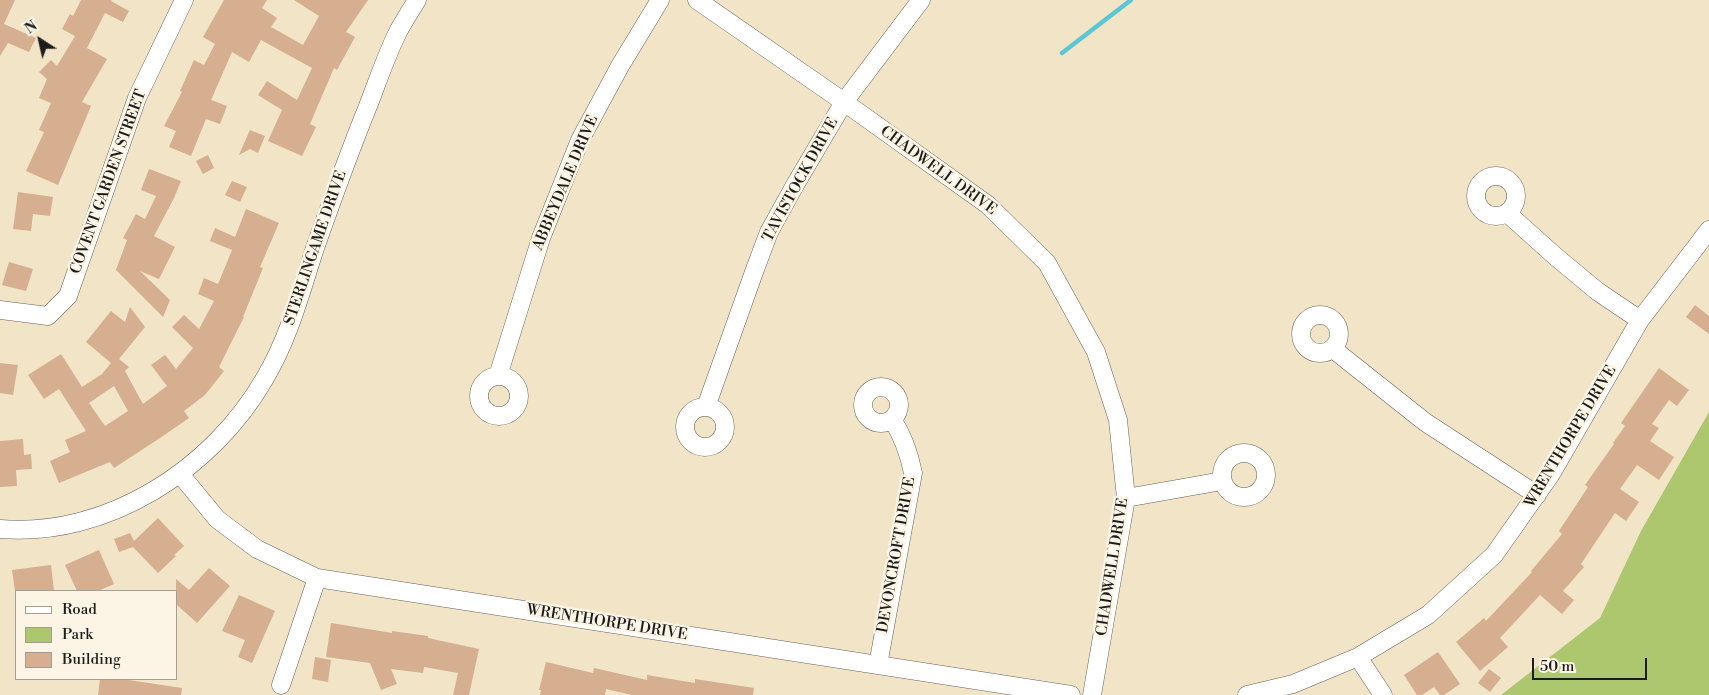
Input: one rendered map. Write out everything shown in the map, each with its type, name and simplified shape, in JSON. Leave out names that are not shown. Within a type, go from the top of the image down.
[{"type":"street","name":"COVENT GARDEN STREET","points":[[0,310],[48,316],[68,296],[137,98],[184,0]]},
{"type":"street","name":"STERLINGAME DRIVE","points":[[0,529],[24,531],[51,527],[92,518],[128,506],[180,474],[232,427],[266,378],[286,334],[340,174],[396,35],[417,0]]},
{"type":"street","name":"ABBEYDALE DRIVE","points":[[498,376],[541,238],[580,140],[620,66],[660,0]]},
{"type":"street","name":"CHADWELL DRIVE","points":[[697,0],[988,205],[1047,263],[1096,352],[1118,420],[1126,498],[1092,695]]},
{"type":"street","name":"TAVISTOCK DRIVE","points":[[706,407],[769,232],[844,102],[921,0]]},
{"type":"street","points":[[1508,213],[1597,291],[1640,320]]},
{"type":"street","name":"WRENTHORPE DRIVE","points":[[1247,695],[1292,684],[1358,657],[1428,615],[1494,555],[1538,495],[1640,320],[1709,230]]},
{"type":"street","points":[[1333,349],[1425,422],[1538,495]]},
{"type":"street","name":"DEVONCROFT DRIVE","points":[[878,665],[913,473],[910,453],[901,432],[892,419]]},
{"type":"street","name":"WRENTHORPE DRIVE","points":[[180,474],[218,519],[233,531],[257,549],[317,578],[1071,695]]},
{"type":"street","points":[[1126,498],[1222,481]]},
{"type":"street","points":[[281,685],[317,578]]},
{"type":"street","points":[[1358,657],[1383,695]]},
{"type":"green space","points":[[1709,412],[1709,695],[1501,695],[1600,618],[1641,531]]},
{"type":"building","points":[[0,0],[15,0],[4,24],[36,38],[29,52],[8,43],[0,56]]},
{"type":"building","points":[[81,0],[112,0],[129,11],[123,22],[105,13],[87,48],[107,59],[82,102],[91,106],[58,185],[26,171],[44,132],[39,130],[51,103],[39,98],[47,79],[39,72],[51,60],[57,66],[75,36],[62,29],[70,14],[73,16]]},
{"type":"building","points":[[224,0],[267,0],[262,8],[277,18],[271,27],[303,45],[319,16],[294,0],[368,0],[346,32],[355,37],[337,70],[334,68],[310,124],[316,127],[302,156],[268,141],[282,110],[258,95],[267,81],[297,100],[312,68],[261,40],[249,62],[232,52],[211,100],[227,106],[220,124],[206,119],[191,156],[169,147],[176,131],[164,126],[182,92],[180,91],[194,60],[204,65],[215,44],[203,37]]},
{"type":"building","points":[[250,130],[265,136],[258,153],[250,149],[239,155]]},
{"type":"building","points":[[208,155],[214,168],[203,174],[196,161]]},
{"type":"building","points":[[149,169],[181,181],[154,236],[175,247],[159,279],[140,271],[170,300],[163,317],[116,270],[127,240],[123,238],[136,214],[145,219],[156,196],[141,190]]},
{"type":"building","points":[[232,181],[247,187],[240,202],[225,195]]},
{"type":"building","points":[[18,192],[53,197],[50,216],[33,214],[31,231],[13,229]]},
{"type":"building","points":[[246,209],[279,223],[260,267],[263,268],[244,317],[219,367],[224,371],[205,395],[184,411],[189,418],[160,438],[114,468],[110,462],[59,483],[50,461],[70,452],[65,440],[86,431],[59,389],[44,399],[28,375],[61,354],[82,387],[102,374],[111,363],[86,342],[111,311],[125,322],[130,307],[145,327],[119,359],[129,367],[125,371],[143,404],[167,386],[151,365],[165,355],[176,369],[193,348],[172,327],[184,315],[199,329],[214,301],[198,294],[204,278],[218,284],[232,250],[210,241],[215,228],[235,237]],"holes":[[[114,386],[128,411],[105,426],[89,403]]]},
{"type":"building","points":[[9,262],[33,269],[26,291],[2,285]]},
{"type":"building","points":[[1695,305],[1709,316],[1709,334],[1686,317]]},
{"type":"building","points":[[0,363],[18,365],[13,395],[0,393]]},
{"type":"building","points":[[1659,368],[1689,390],[1677,406],[1669,400],[1652,424],[1659,428],[1650,441],[1674,457],[1659,480],[1637,465],[1620,489],[1639,502],[1626,521],[1615,513],[1581,564],[1584,567],[1563,591],[1574,600],[1562,614],[1540,595],[1500,638],[1508,647],[1480,671],[1456,642],[1484,618],[1486,621],[1532,572],[1562,534],[1559,531],[1588,487],[1585,485],[1625,426],[1621,423]]},
{"type":"building","points":[[23,439],[24,455],[31,454],[32,469],[16,470],[17,486],[0,487],[0,441]]},
{"type":"building","points":[[158,518],[184,546],[158,573],[133,547],[119,552],[114,539],[130,533],[134,541]]},
{"type":"building","points":[[99,550],[114,584],[100,590],[77,590],[65,565]]},
{"type":"building","points":[[51,565],[54,590],[15,591],[12,570]]},
{"type":"building","points":[[209,568],[230,586],[197,623],[178,606],[176,579],[189,590]]},
{"type":"building","points":[[239,595],[275,611],[252,663],[238,657],[245,640],[222,631]]},
{"type":"building","points":[[331,623],[392,633],[392,631],[428,636],[428,638],[479,649],[469,695],[453,695],[458,673],[424,667],[423,673],[391,669],[397,684],[381,690],[370,663],[326,657]]},
{"type":"building","points":[[1438,652],[1460,684],[1444,695],[1440,695],[1434,687],[1422,695],[1417,695],[1404,675]]},
{"type":"building","points":[[315,657],[331,660],[328,682],[312,679]]},
{"type":"building","points":[[546,662],[593,673],[594,668],[647,680],[647,675],[695,683],[695,679],[754,688],[753,695],[632,695],[606,689],[605,695],[540,695],[541,690],[539,690]]},
{"type":"building","points":[[1489,669],[1501,678],[1490,692],[1478,683]]},
{"type":"building","points":[[100,680],[129,680],[182,688],[181,695],[98,695]]},
{"type":"waterway","points":[[1062,53],[1131,0]]}]
